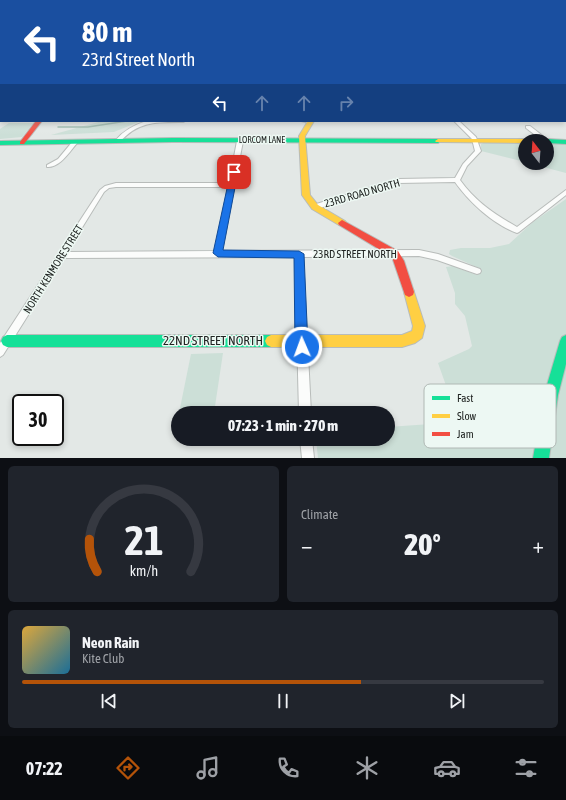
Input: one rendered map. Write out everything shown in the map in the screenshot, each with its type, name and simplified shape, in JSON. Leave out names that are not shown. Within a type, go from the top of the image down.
[{"type":"main road","points":[[25,143],[38,122]]},
{"type":"main road","points":[[25,143],[43,122]]},
{"type":"main road","points":[[308,122],[302,136],[306,195],[315,207],[395,254]]},
{"type":"main road","name":"LORCOM LANE","points":[[0,143],[302,140],[518,141]]},
{"type":"main road","points":[[554,141],[566,142]]},
{"type":"main road","name":"22ND STREET NORTH","points":[[7,341],[402,341],[411,339],[418,334],[419,326],[399,261],[395,254]]},
{"type":"main road","points":[[553,384],[566,341]]},
{"type":"main road","points":[[541,458],[543,448]]},
{"type":"street","points":[[118,141],[124,132],[133,127],[146,123],[164,122]]},
{"type":"street","points":[[457,122],[475,141],[478,151],[464,165],[457,180],[473,202],[494,217],[517,230],[566,192]]},
{"type":"street","points":[[528,127],[537,134]]},
{"type":"street","points":[[218,253],[240,141]]},
{"type":"street","points":[[49,166],[60,160],[75,142]]},
{"type":"street","name":"23RD ROAD NORTH","points":[[315,207],[405,180],[457,180]]},
{"type":"street","name":"NORTH KENMORE STREET","points":[[0,352],[102,191],[107,187],[116,185],[231,185]]},
{"type":"street","name":"23RD STREET NORTH","points":[[62,255],[419,253],[438,257],[477,271]]},
{"type":"street","points":[[299,254],[305,406]]},
{"type":"street","points":[[307,446],[308,458]]},
{"type":"green space","points":[[98,122],[139,122],[114,132],[51,135]]},
{"type":"green space","points":[[9,123],[33,123],[22,137],[0,139],[0,129]]},
{"type":"green space","points":[[518,143],[518,160],[481,151],[481,144]]},
{"type":"green space","points":[[554,143],[566,143],[566,173],[554,170]]},
{"type":"green space","points":[[566,199],[566,458],[318,458],[317,446],[395,446],[395,427],[424,424],[424,448],[556,448],[556,384],[445,384],[438,363],[469,349],[472,346],[465,316],[455,304],[455,293],[446,267],[453,266],[477,275],[481,269],[452,256],[449,254],[450,250],[461,248],[490,248],[509,244],[533,222]]},
{"type":"green space","points":[[223,353],[215,406],[180,406],[191,354]]},
{"type":"waterway","points":[[58,127],[88,127],[120,122]]},
{"type":"traffic: fast","points":[[0,143],[173,140],[438,141]]},
{"type":"traffic: fast","points":[[554,141],[566,142]]},
{"type":"traffic: fast","points":[[7,341],[271,341]]},
{"type":"traffic: fast","points":[[554,384],[566,341]]},
{"type":"traffic: fast","points":[[541,458],[543,448]]},
{"type":"traffic: slow","points":[[310,122],[302,136],[306,195],[315,207],[342,223]]},
{"type":"traffic: slow","points":[[438,141],[518,141]]},
{"type":"traffic: slow","points":[[271,341],[402,341],[411,339],[418,334],[419,326],[409,292]]},
{"type":"traffic: jam","points":[[22,143],[38,122]]},
{"type":"traffic: jam","points":[[342,223],[395,254],[399,261],[409,292]]},
{"type":"route","points":[[234,172],[218,253],[299,254],[302,347]]}]
